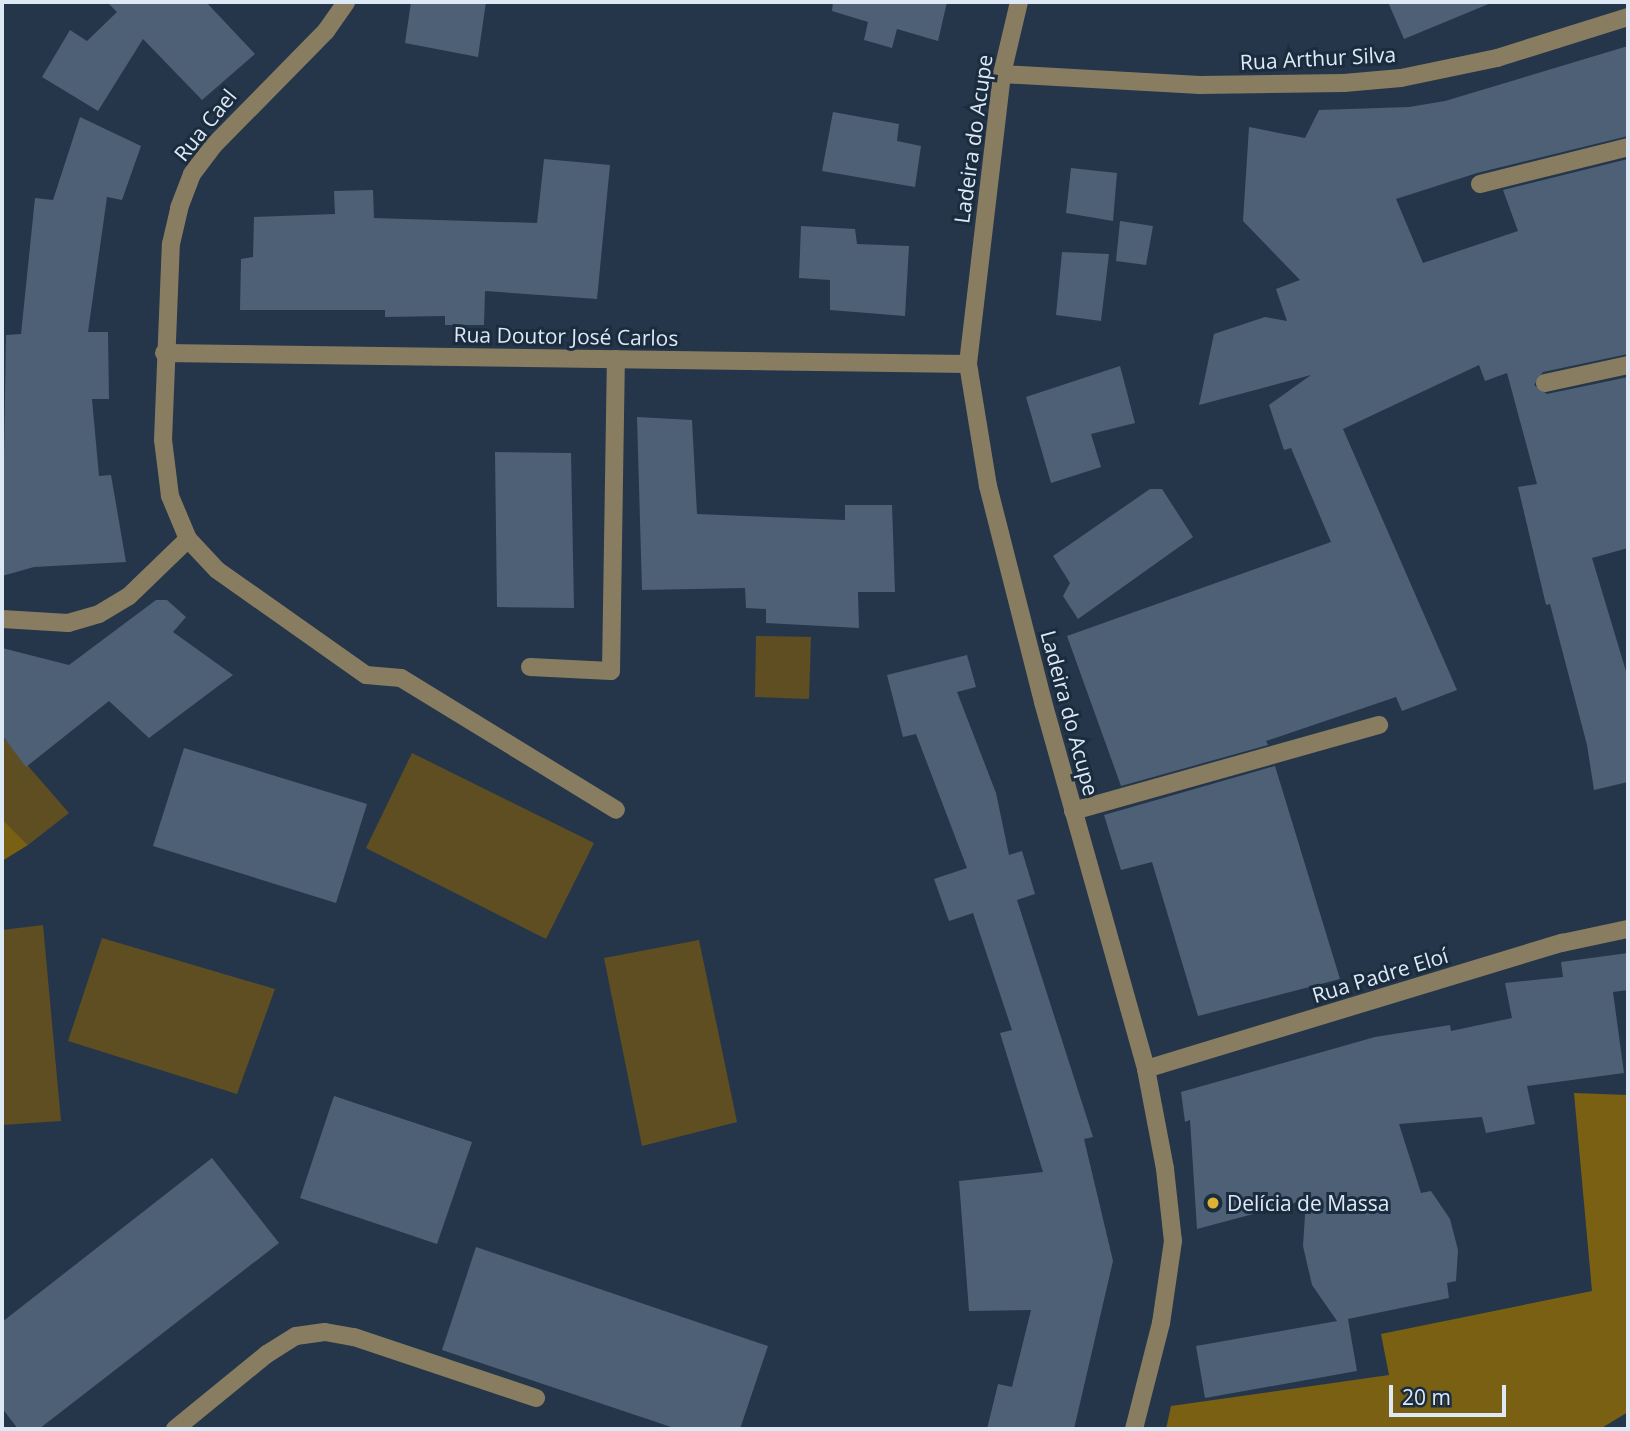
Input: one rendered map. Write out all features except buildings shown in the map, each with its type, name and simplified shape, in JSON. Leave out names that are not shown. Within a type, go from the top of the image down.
[{"type":"street","name":"Rua Cael","points":[[188,539],[170,496],[163,440],[164,353],[171,244],[192,174],[244,110],[326,31],[346,2]]},
{"type":"street","name":"Ladeira do Acupe","points":[[1019,2],[1002,74],[968,365],[988,486],[1073,811],[1146,1069],[1165,1169],[1173,1241],[1161,1323],[1135,1429]]},
{"type":"street","name":"Rua Arthur Silva","points":[[1002,74],[1200,85],[1344,83],[1401,78],[1497,58],[1628,18]]},
{"type":"street","points":[[1480,184],[1628,147]]},
{"type":"street","name":"Rua Doutor José Carlos","points":[[164,353],[968,365]]},
{"type":"street","points":[[530,667],[611,671],[616,359]]},
{"type":"street","points":[[1545,383],[1628,365]]},
{"type":"street","points":[[2,619],[68,623],[99,614],[129,596],[188,539],[217,570],[366,675],[401,678],[616,810]]},
{"type":"street","points":[[1073,811],[1379,725]]},
{"type":"street","name":"Rua Padre Eloí","points":[[1146,1069],[1562,943],[1628,929]]},
{"type":"street","points":[[175,1429],[267,1354],[296,1336],[325,1332],[354,1337],[536,1398]]},
{"type":"shaded area","points":[[756,636],[811,637],[809,699],[755,697]]},
{"type":"shaded area","points":[[2,736],[69,813],[28,845],[2,819]]},
{"type":"shaded area","points":[[412,753],[594,843],[546,939],[366,848]]},
{"type":"shaded area","points":[[2,819],[28,845],[2,861]]},
{"type":"shaded area","points":[[43,925],[61,1121],[2,1125],[2,930]]},
{"type":"shaded area","points":[[102,938],[275,989],[237,1094],[68,1041]]},
{"type":"shaded area","points":[[699,940],[737,1122],[642,1146],[604,958]]},
{"type":"shaded area","points":[[1574,1093],[1628,1095],[1628,1412],[1600,1429],[1166,1429],[1171,1406],[1389,1375],[1381,1334],[1592,1291]]},
{"type":"place","name":"Delícia de Massa","points":[[1213,1203]]}]
